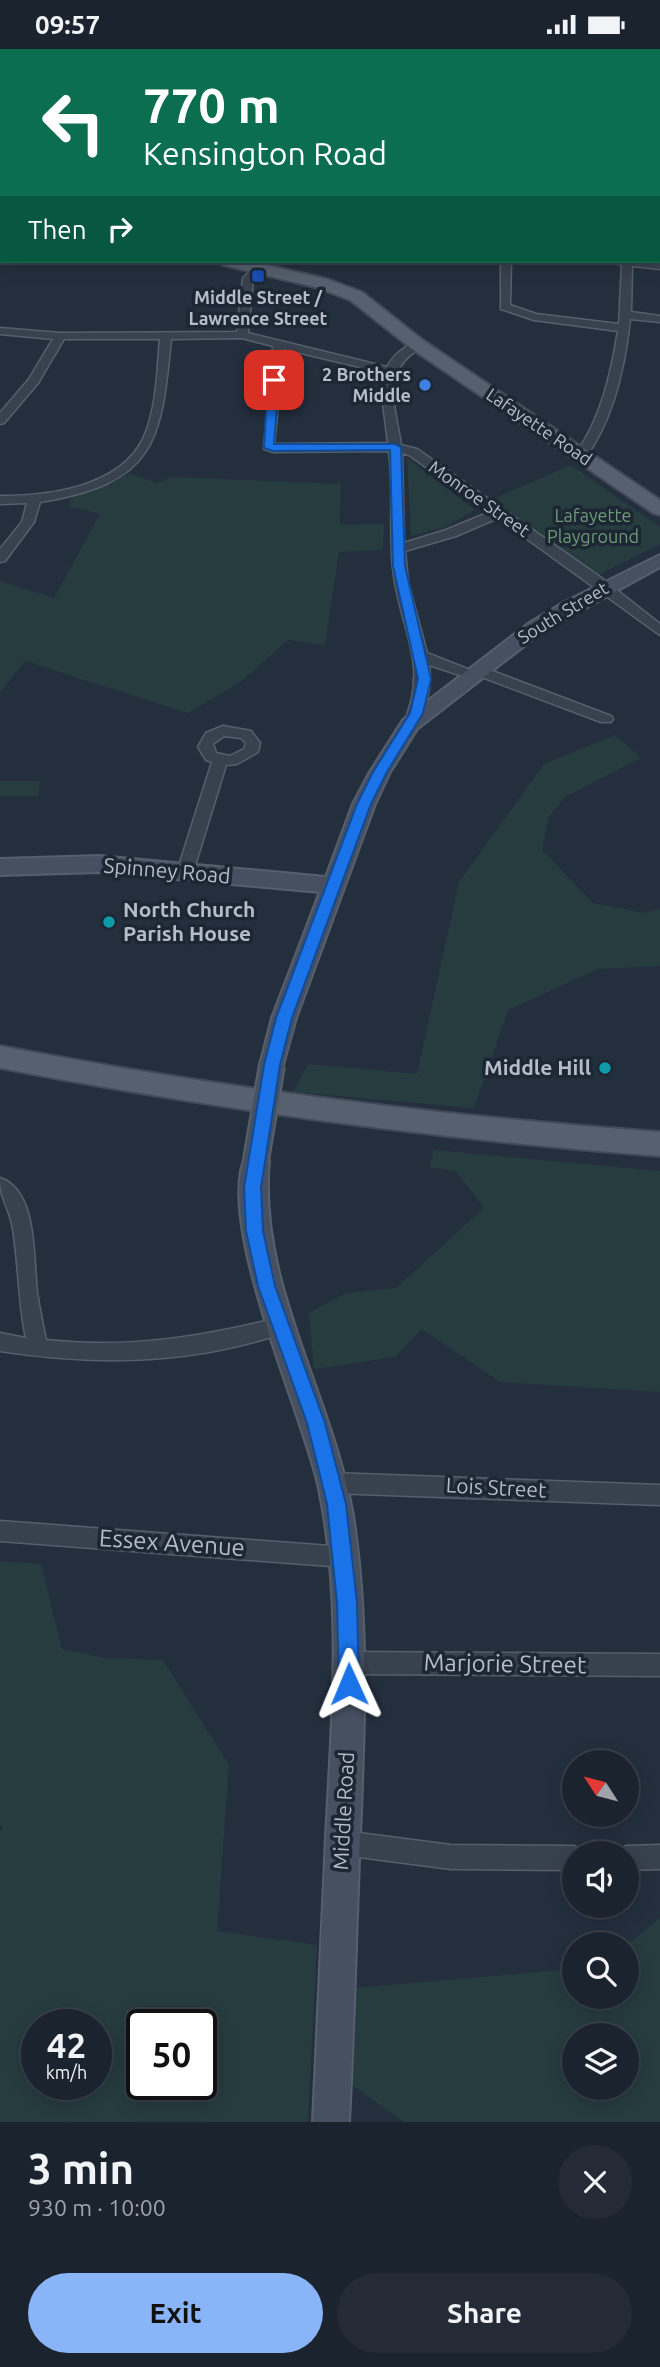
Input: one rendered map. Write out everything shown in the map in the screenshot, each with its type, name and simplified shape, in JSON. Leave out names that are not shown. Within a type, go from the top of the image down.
[{"type":"main road","name":"Lafayette Road","points":[[264,264],[356,296],[418,345],[660,509]]},
{"type":"main road","name":"South Street","points":[[410,725],[535,628],[605,588],[660,561]]},
{"type":"main road","name":"Middle Road","points":[[331,2122],[349,1663],[343,1557],[332,1483],[316,1423],[267,1286],[255,1231],[253,1188],[272,1065],[284,1018],[372,787],[410,725]]},
{"type":"main road","name":"Spinney Road","points":[[0,867],[99,865],[333,885]]},
{"type":"main road","points":[[0,1057],[165,1088],[334,1112],[505,1132],[660,1144]]},
{"type":"main road","points":[[0,1076],[174,1107],[355,1133],[660,1161]]},
{"type":"street","points":[[506,263],[505,307],[534,317],[624,328]]},
{"type":"street","points":[[581,455],[590,444],[607,401],[624,328],[627,263]]},
{"type":"street","points":[[635,263],[660,266]]},
{"type":"street","points":[[242,335],[247,282],[264,264]]},
{"type":"street","points":[[625,316],[660,319]]},
{"type":"street","points":[[0,331],[60,336],[242,335],[390,372],[400,356],[418,345]]},
{"type":"street","points":[[0,500],[34,500],[65,493],[103,480],[136,457],[147,444],[154,424],[166,335]]},
{"type":"street","points":[[0,420],[34,380],[60,336]]},
{"type":"street","points":[[280,343],[268,446],[395,447]]},
{"type":"street","name":"Middle Road","points":[[390,372],[397,549],[402,583],[421,656],[424,690],[410,725]]},
{"type":"street","name":"Monroe Street","points":[[395,447],[413,452],[605,588],[660,631]]},
{"type":"street","points":[[0,558],[28,522],[34,500]]},
{"type":"street","points":[[397,549],[451,533],[498,513]]},
{"type":"street","points":[[421,656],[446,668],[475,672],[606,719]]},
{"type":"street","points":[[186,872],[220,761]]},
{"type":"street","points":[[0,1185],[9,1192],[23,1224],[27,1291],[38,1349]]},
{"type":"street","points":[[0,1342],[38,1349],[113,1355],[153,1353],[232,1340],[282,1325]]},
{"type":"street","name":"Lois Street","points":[[332,1483],[660,1495]]},
{"type":"street","name":"Essex Avenue","points":[[0,1531],[343,1557]]},
{"type":"street","name":"Marjorie Street","points":[[349,1663],[660,1665]]},
{"type":"street","points":[[343,1843],[451,1857],[562,1859]]},
{"type":"street","points":[[639,1858],[660,1857]]},
{"type":"green space","points":[[407,458],[475,510],[445,527],[411,536]]},
{"type":"green space","name":"Lafayette Playground","points":[[571,465],[660,527],[660,544],[596,576],[493,499]]},
{"type":"green space","points":[[129,473],[157,483],[172,477],[341,484],[340,525],[384,524],[383,550],[339,552],[325,645],[288,640],[239,683],[188,713],[25,661],[0,693],[0,581],[54,598],[100,514],[68,506],[73,495],[110,485]]},
{"type":"green space","points":[[615,735],[641,758],[565,797],[548,818],[542,850],[593,903],[644,913],[660,909],[660,966],[598,969],[508,1010],[474,1108],[293,1092],[308,1064],[417,1074],[459,882],[544,764]]},
{"type":"green space","points":[[0,781],[40,781],[38,796],[0,796]]},
{"type":"green space","points":[[434,1150],[660,1171],[660,1392],[500,1382],[422,1329],[395,1357],[314,1369],[309,1313],[346,1293],[396,1288],[484,1208],[456,1171],[429,1167]]},
{"type":"green space","points":[[0,1561],[41,1564],[62,1649],[105,1658],[163,1660],[229,1765],[217,1931],[317,1945],[308,2122],[0,2122]]},
{"type":"green space","points":[[660,1918],[660,2122],[404,2122],[352,2085],[355,1988],[562,1970],[562,2009],[639,2009],[639,1935]]},
{"type":"place","name":"Middle Street / Lawrence Street","points":[[258,276]]},
{"type":"place","name":"2 Brothers Middle","points":[[425,385]]},
{"type":"place","name":"North Church Parish House","points":[[109,922]]},
{"type":"place","name":"Middle Hill","points":[[605,1068]]},
{"type":"route","points":[[274,380],[268,446],[395,447],[399,566],[425,679],[416,713],[364,804],[284,1018],[275,1049],[254,1169],[255,1231],[267,1286],[316,1423],[336,1504],[347,1603],[349,1684]]}]
